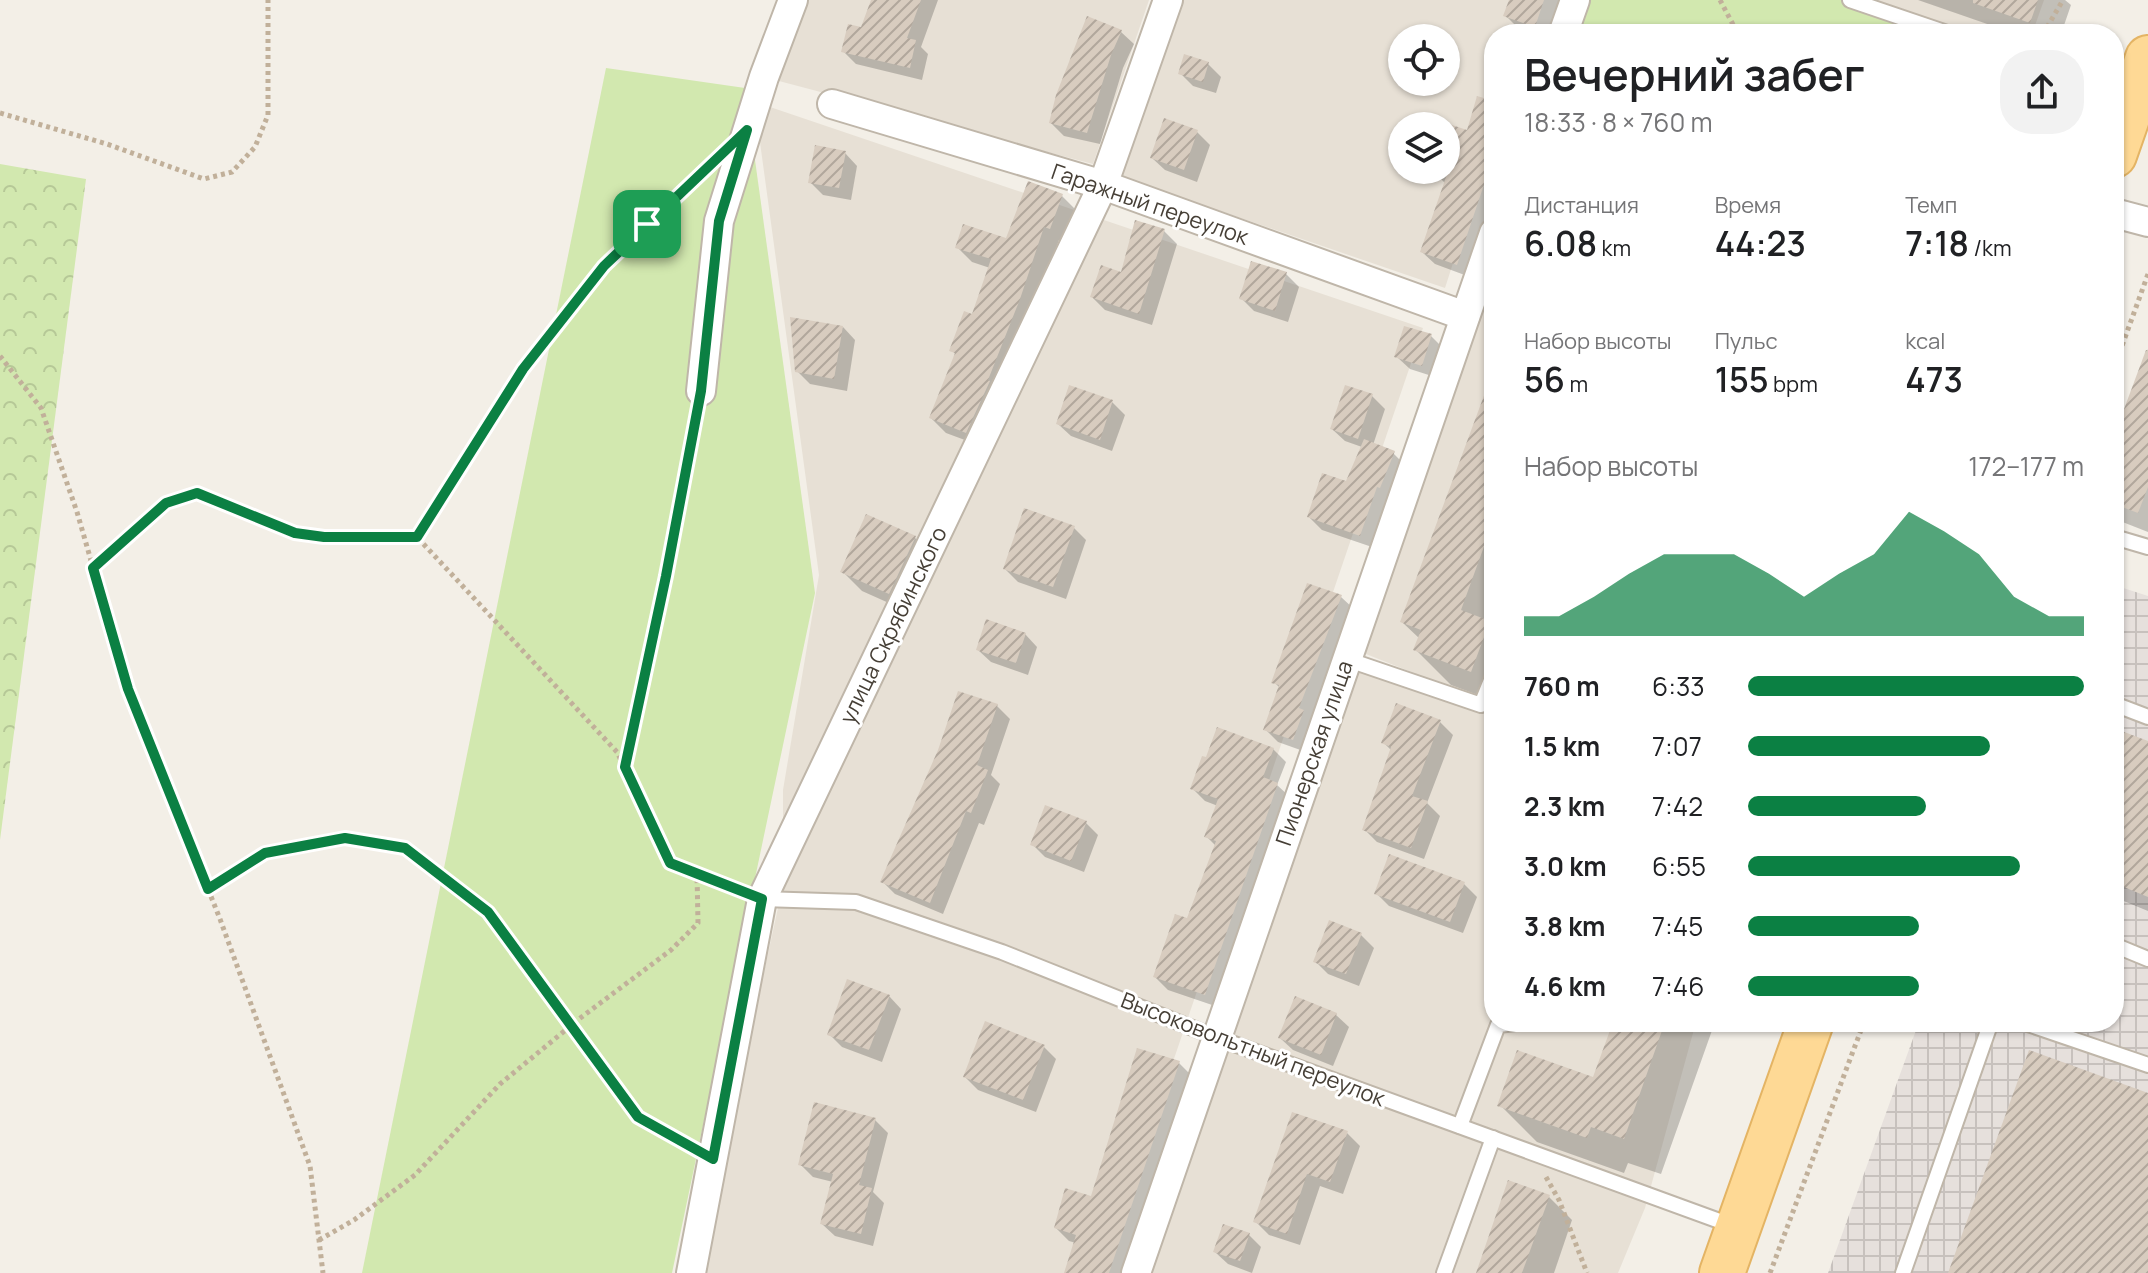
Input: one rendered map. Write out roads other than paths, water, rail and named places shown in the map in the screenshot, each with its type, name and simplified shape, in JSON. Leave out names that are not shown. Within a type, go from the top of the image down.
[{"type":"main road","points":[[2124,122],[2136,83]]},
{"type":"main road","points":[[1722,1273],[1807,1032]]},
{"type":"street","points":[[701,391],[719,221],[793,0]]},
{"type":"street","name":"улица Скрябинского","points":[[691,1273],[762,899],[1103,185],[1168,0]]},
{"type":"street","points":[[1567,24],[1575,0]]},
{"type":"street","name":"Гаражный переулок","points":[[832,104],[1103,185],[1465,316]]},
{"type":"street","points":[[2124,216],[2148,222]]},
{"type":"street","name":"Пионерская улица","points":[[1137,1273],[1215,1037],[1484,262]]},
{"type":"lane","points":[[1850,0],[1921,24]]},
{"type":"lane","points":[[2124,540],[2148,547]]},
{"type":"lane","points":[[1346,659],[1481,705],[1484,698]]},
{"type":"lane","points":[[2124,708],[2148,717]]},
{"type":"lane","name":"Высоковольтный переулок","points":[[762,899],[856,902],[1002,952],[1215,1037],[1738,1227]]},
{"type":"lane","points":[[2124,949],[2148,959]]},
{"type":"lane","points":[[1460,1126],[1495,1032]]},
{"type":"lane","points":[[1903,1273],[1987,1032]]},
{"type":"lane","points":[[2051,1032],[2148,1065]]},
{"type":"lane","points":[[1444,1273],[1493,1138]]}]
